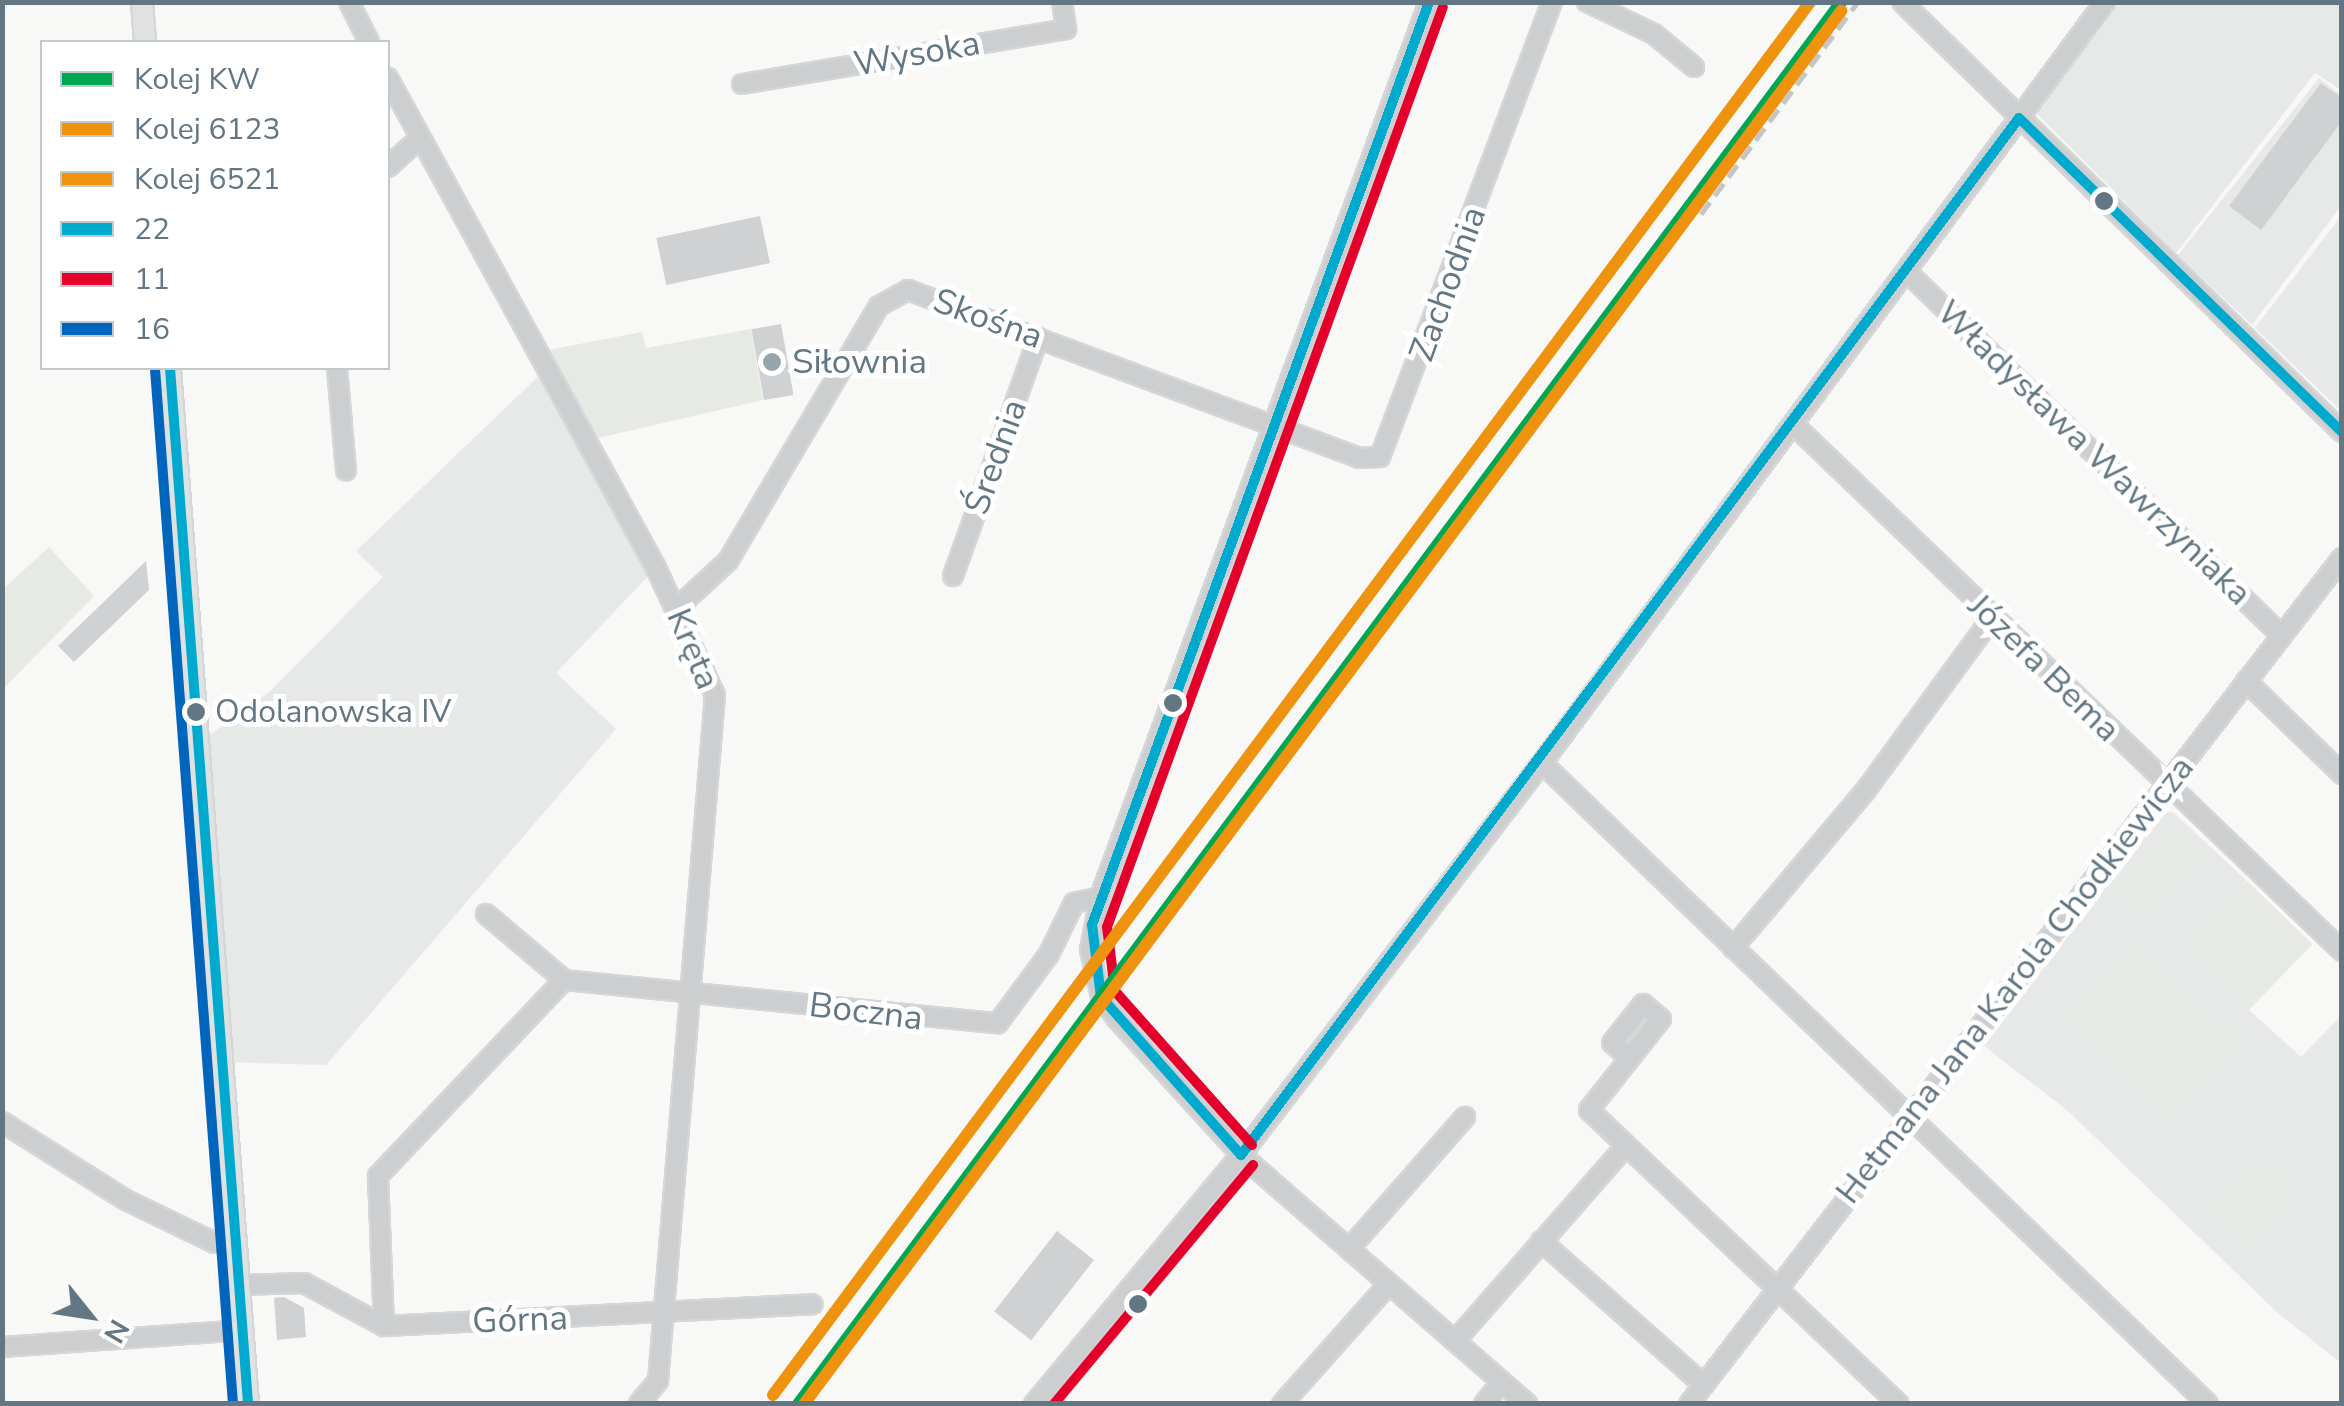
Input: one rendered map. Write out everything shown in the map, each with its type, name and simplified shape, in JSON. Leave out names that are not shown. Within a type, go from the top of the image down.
[{"type":"main road","points":[[142,2],[145,40]]},
{"type":"main road","points":[[170,370],[248,1404]]},
{"type":"street","points":[[348,2],[368,40]]},
{"type":"street","name":"Wysoka","points":[[742,84],[1066,29],[1062,2]]},
{"type":"street","points":[[1429,2],[1100,898],[1090,950],[1100,996],[1241,1155],[1527,1404]]},
{"type":"street","name":"Zachodnia","points":[[1274,427],[1370,460],[1388,446],[1552,2]]},
{"type":"street","points":[[1588,2],[1654,34],[1694,67]]},
{"type":"street","points":[[1902,2],[2342,432]]},
{"type":"street","points":[[1034,1404],[1241,1155],[1542,762],[2105,2]]},
{"type":"street","name":"Kręta","points":[[390,82],[677,608],[715,695],[719,725],[658,1381],[640,1404]]},
{"type":"street","points":[[390,165],[419,139]]},
{"type":"street","name":"Władysława Wawrzyniaka","points":[[1906,271],[2282,634]]},
{"type":"street","name":"Skośna","points":[[677,608],[728,562],[893,294],[908,290],[1274,427]]},
{"type":"street","name":"Średnia","points":[[954,576],[1038,338]]},
{"type":"street","points":[[337,370],[346,471]]},
{"type":"street","name":"Józefa Bema","points":[[1793,424],[2342,952]]},
{"type":"street","name":"Hetmana Jana Karola Chodkiewicza","points":[[1688,1404],[2342,558]]},
{"type":"street","points":[[1733,948],[1866,790],[1992,618]]},
{"type":"street","points":[[2246,681],[2342,774]]},
{"type":"street","points":[[1542,762],[2208,1404]]},
{"type":"street","name":"Boczna","points":[[564,980],[998,1024],[1074,903],[1100,898]]},
{"type":"street","points":[[384,1326],[378,1176],[564,980],[486,914]]},
{"type":"street","points":[[1630,1058],[1589,1110],[1899,1404]]},
{"type":"street","points":[[1348,1249],[1465,1117]]},
{"type":"street","points":[[2,1122],[126,1200],[215,1243],[236,1242]]},
{"type":"street","points":[[1454,1340],[1626,1146]]},
{"type":"street","points":[[1541,1242],[1704,1385]]},
{"type":"street","points":[[240,1284],[304,1282],[384,1326]]},
{"type":"street","points":[[1282,1404],[1389,1284]]},
{"type":"street","name":"Górna","points":[[384,1326],[664,1315],[812,1304]]},
{"type":"street","points":[[2,1347],[243,1330]]},
{"type":"street","points":[[1484,1404],[1502,1382]]},
{"type":"shaded area","points":[[2118,2],[2341,3],[2341,90],[2315,73],[2176,253],[2035,112]]},
{"type":"shaded area","points":[[2319,78],[2341,95],[2341,206],[2252,325],[2178,255]]},
{"type":"shaded area","points":[[2341,216],[2341,411],[2255,328]]},
{"type":"shaded area","points":[[751,329],[763,400],[598,438],[548,350],[642,332],[646,348]]},
{"type":"shaded area","points":[[546,369],[656,568],[556,673],[616,729],[326,1065],[222,1062],[198,743],[268,693],[383,577],[356,551]]},
{"type":"shaded area","points":[[49,547],[94,596],[3,689],[3,589]]},
{"type":"shaded area","points":[[2173,812],[2247,881],[2183,950],[2301,1057],[2341,1016],[2341,1363],[2280,1315],[2068,1111],[1984,1046],[2163,813]]},
{"type":"shaded area","points":[[2177,825],[2207,855],[2145,916],[2115,887]]},
{"type":"shaded area","points":[[2247,881],[2312,944],[2247,1012],[2182,949]]},
{"type":"shaded area","points":[[2139,943],[2243,1044],[2172,1118],[2067,1017]]},
{"type":"shaded area","points":[[2260,1156],[2295,1190],[2246,1253],[2206,1213]]},
{"type":"building","points":[[2321,83],[2342,98],[2342,121],[2261,230],[2229,206]]},
{"type":"building","points":[[760,216],[770,263],[666,285],[656,238]]},
{"type":"building","name":"Siłownia","points":[[781,324],[794,395],[764,400],[751,329]]},
{"type":"building","points":[[146,561],[149,590],[74,662],[58,646]]},
{"type":"building","points":[[1057,1231],[1094,1260],[1031,1340],[994,1311]]},
{"type":"building","points":[[284,1297],[304,1308],[306,1337],[277,1340],[274,1298]]},
{"type":"railway","points":[[1701,214],[1858,2]]},
{"type":"rail line","name":"6521","points":[[773,1395],[1810,2]]},
{"type":"rail line","name":"KW","points":[[798,1404],[1841,2]]},
{"type":"rail line","name":"6123","points":[[804,1404],[1841,11]]},
{"type":"transit line","name":"22","points":[[1241,1155],[1101,997],[1092,925],[1429,2]]},
{"type":"transit line","name":"11","points":[[1252,1145],[1115,991],[1107,927],[1443,7]]},
{"type":"transit line","name":"22","points":[[2019,118],[2342,432]]},
{"type":"transit line","name":"22","points":[[1241,1155],[2019,118]]},
{"type":"transit line","name":"16","points":[[155,370],[233,1404]]},
{"type":"transit line","name":"22","points":[[170,370],[248,1404]]},
{"type":"transit line","name":"11","points":[[1054,1404],[1253,1165]]},
{"type":"place","name":"Siłownia","points":[[772,362]]},
{"type":"place","name":"Odolanowska IV","points":[[196,712]]}]
